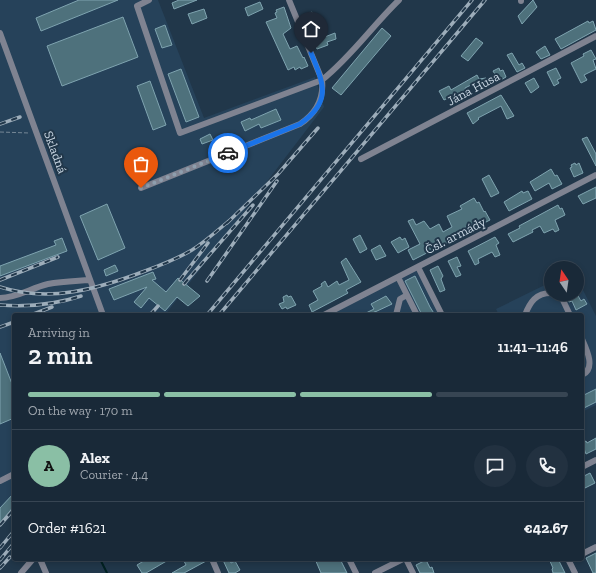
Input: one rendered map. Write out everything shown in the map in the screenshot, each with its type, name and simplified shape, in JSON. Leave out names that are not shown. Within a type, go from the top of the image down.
[{"type":"street","points":[[149,0],[137,6],[180,133],[322,80],[335,70],[399,0]]},
{"type":"street","points":[[141,188],[300,124],[308,118],[318,105],[323,90],[322,80],[290,0]]},
{"type":"street","name":"Skladná","points":[[0,33],[102,313]]},
{"type":"street","name":"Jána Husa","points":[[361,159],[596,36]]},
{"type":"street","name":"Čsl. armády","points":[[328,313],[596,175]]},
{"type":"street","points":[[418,267],[441,313]]},
{"type":"street","points":[[398,277],[416,313]]},
{"type":"street","points":[[0,298],[18,295],[26,290],[49,284],[89,280]]},
{"type":"street","points":[[526,313],[529,304],[535,297],[544,293]]},
{"type":"street","points":[[396,313],[400,299],[407,295]]},
{"type":"street","points":[[563,301],[569,313]]},
{"type":"street","points":[[584,343],[592,359],[590,367],[586,374],[584,374]]},
{"type":"street","points":[[584,466],[596,460]]},
{"type":"street","points":[[0,481],[12,475]]},
{"type":"street","points":[[584,553],[596,547]]},
{"type":"street","points":[[21,573],[31,561]]},
{"type":"street","points":[[41,561],[46,573]]},
{"type":"street","points":[[213,561],[218,573]]},
{"type":"street","points":[[350,561],[356,573]]},
{"type":"street","points":[[375,573],[400,561]]},
{"type":"street","points":[[405,561],[413,573]]},
{"type":"street","points":[[570,561],[575,573]]},
{"type":"path","points":[[0,132],[37,132]]},
{"type":"shaded area","points":[[0,0],[158,0],[204,118],[315,77],[324,107],[167,313],[12,313],[12,508],[0,523]]},
{"type":"shaded area","points":[[418,267],[441,313],[334,313],[332,311]]},
{"type":"shaded area","points":[[544,285],[544,301],[584,301],[584,292],[596,316],[596,405],[584,411],[584,313],[498,313],[496,309]]},
{"type":"building","points":[[79,0],[118,0],[41,31],[36,18]]},
{"type":"building","points":[[179,0],[197,0],[174,9],[172,3]]},
{"type":"building","points":[[533,0],[537,7],[522,24],[518,16]]},
{"type":"building","points":[[260,2],[263,9],[248,16],[245,8]]},
{"type":"building","points":[[284,7],[291,28],[283,34],[290,49],[297,46],[303,58],[304,57],[308,66],[301,69],[300,67],[295,70],[294,67],[288,70],[266,22],[277,18],[275,13],[277,12],[276,10]]},
{"type":"building","points":[[204,9],[207,18],[192,24],[188,14]]},
{"type":"building","points":[[312,12],[322,38],[335,33],[336,39],[327,42],[328,45],[317,49],[304,16]]},
{"type":"building","points":[[123,17],[138,57],[62,86],[47,46]]},
{"type":"building","points":[[588,21],[589,23],[593,21],[596,30],[561,49],[555,39]]},
{"type":"building","points":[[165,25],[172,45],[162,48],[155,29]]},
{"type":"building","points":[[382,28],[391,36],[341,95],[332,88]]},
{"type":"building","points":[[476,38],[483,43],[468,61],[461,56]]},
{"type":"building","points":[[545,46],[550,55],[541,59],[536,52]]},
{"type":"building","points":[[591,50],[596,59],[593,60],[596,69],[584,75],[587,80],[581,83],[571,63],[584,56],[583,54]]},
{"type":"building","points":[[512,53],[519,65],[522,63],[525,68],[517,72],[507,55]]},
{"type":"building","points":[[499,68],[500,71],[503,70],[506,77],[499,81],[493,71]]},
{"type":"building","points":[[556,68],[561,78],[557,80],[559,83],[554,86],[547,72]]},
{"type":"building","points":[[181,69],[199,117],[186,122],[168,74]]},
{"type":"building","points":[[477,75],[479,79],[486,78],[490,86],[481,90],[477,82],[465,88],[469,96],[462,100],[459,94],[449,100],[448,98],[444,100],[439,91],[449,86],[451,90]]},
{"type":"building","points":[[534,78],[539,87],[531,93],[525,83]]},
{"type":"building","points":[[150,81],[166,125],[153,130],[137,86]]},
{"type":"building","points":[[501,95],[514,116],[507,119],[501,106],[478,118],[479,119],[473,124],[467,113]]},
{"type":"building","points":[[276,109],[281,120],[261,128],[259,124],[245,131],[241,122],[250,118],[251,120]]},
{"type":"building","points":[[210,134],[213,140],[202,144],[200,139]]},
{"type":"building","points":[[587,137],[596,154],[596,166],[582,139]]},
{"type":"building","points":[[575,163],[576,165],[579,163],[583,173],[574,177],[570,168],[572,167],[571,165]]},
{"type":"building","points":[[551,169],[555,176],[557,175],[562,184],[552,189],[549,183],[535,191],[530,182]]},
{"type":"building","points":[[489,175],[499,193],[491,197],[482,179]]},
{"type":"building","points":[[596,187],[596,198],[583,204],[578,196]]},
{"type":"building","points":[[522,191],[523,193],[528,191],[532,199],[509,211],[504,202]]},
{"type":"building","points":[[474,198],[477,203],[479,202],[490,220],[472,229],[470,225],[460,230],[462,235],[413,260],[408,250],[420,244],[408,221],[413,219],[416,225],[424,221],[430,229],[439,224],[443,232],[452,227],[447,216],[462,209],[460,206]]},
{"type":"building","points":[[107,204],[125,248],[98,260],[80,216]]},
{"type":"building","points":[[558,205],[560,209],[562,208],[565,215],[555,220],[559,230],[555,232],[553,229],[544,233],[540,226],[532,230],[533,232],[513,242],[508,234],[520,228],[519,226]]},
{"type":"building","points":[[360,235],[367,249],[360,253],[353,239]]},
{"type":"building","points":[[400,237],[402,240],[405,238],[409,247],[398,253],[391,242]]},
{"type":"building","points":[[495,237],[499,243],[496,245],[500,255],[495,257],[492,252],[478,259],[479,263],[475,265],[468,251]]},
{"type":"building","points":[[62,238],[67,251],[0,276],[0,266],[56,245],[54,241]]},
{"type":"building","points":[[380,245],[386,256],[376,260],[371,250]]},
{"type":"building","points":[[457,257],[461,266],[457,267],[461,275],[456,277],[448,261]]},
{"type":"building","points":[[346,258],[361,282],[346,290],[348,293],[312,312],[309,305],[318,300],[313,291],[322,286],[321,284],[325,281],[328,287],[337,281],[339,285],[349,280],[341,262]]},
{"type":"building","points":[[115,265],[118,271],[106,276],[104,270]]},
{"type":"building","points":[[438,266],[443,276],[441,279],[445,290],[440,292],[430,270]]},
{"type":"building","points":[[153,272],[156,279],[152,280],[166,292],[178,278],[200,296],[188,306],[177,297],[165,311],[149,298],[141,308],[134,302],[147,287],[114,300],[109,289]]},
{"type":"building","points":[[415,276],[434,313],[421,313],[405,281]]},
{"type":"building","points":[[287,295],[288,297],[291,296],[296,305],[287,309],[286,307],[282,309],[279,304],[284,302],[283,297]]},
{"type":"building","points":[[386,296],[392,304],[375,312],[376,313],[366,313],[374,309],[371,304]]},
{"type":"building","points":[[584,299],[587,304],[576,310],[572,301],[584,301]]},
{"type":"building","points":[[0,353],[12,384],[12,419],[0,424]]},
{"type":"building","points":[[596,389],[596,402],[584,408],[584,395]]},
{"type":"building","points":[[596,438],[596,449],[586,454],[584,442],[586,441],[587,443]]},
{"type":"building","points":[[590,473],[595,483],[585,488],[584,476]]},
{"type":"building","points":[[12,495],[12,508],[0,523],[0,508]]},
{"type":"building","points":[[596,553],[596,573],[593,573],[586,558]]},
{"type":"building","points":[[144,561],[167,561],[146,573],[142,573],[137,565]]},
{"type":"building","points":[[184,561],[206,561],[184,573],[172,573],[186,565]]},
{"type":"building","points":[[223,561],[230,561],[231,563],[235,561],[240,570],[235,573],[229,573]]},
{"type":"building","points":[[316,561],[341,561],[347,573],[321,573]]},
{"type":"building","points":[[426,561],[430,568],[432,567],[434,573],[420,573],[416,565]]},
{"type":"building","points":[[550,561],[559,561],[565,573],[553,573],[553,568]]},
{"type":"waterway","points":[[101,561],[107,573]]},
{"type":"railway","points":[[209,313],[472,0]]},
{"type":"railway","points":[[221,313],[485,0]]},
{"type":"railway","points":[[0,124],[20,117]]},
{"type":"railway","points":[[227,223],[278,174],[318,128]]},
{"type":"railway","points":[[207,281],[277,181]]},
{"type":"railway","points":[[184,284],[253,205]]},
{"type":"railway","points":[[0,287],[18,292],[55,294],[73,292],[127,278],[175,259],[192,250],[230,220]]},
{"type":"railway","points":[[180,280],[208,243]]},
{"type":"railway","points":[[0,280],[58,257]]},
{"type":"railway","points":[[0,305],[41,305],[81,296]]},
{"type":"railway","points":[[152,313],[158,306]]},
{"type":"railway","points":[[36,313],[52,307]]},
{"type":"railway","points":[[0,327],[12,323]]},
{"type":"railway","points":[[0,525],[12,511]]},
{"type":"railway","points":[[0,548],[12,533]]},
{"type":"railway","points":[[0,560],[12,545]]},
{"type":"railway","points":[[0,568],[10,557]]},
{"type":"way so far","points":[[141,188],[228,153]]},
{"type":"route","points":[[228,153],[300,124],[314,111],[321,99],[323,90],[322,80],[311,53]]}]
